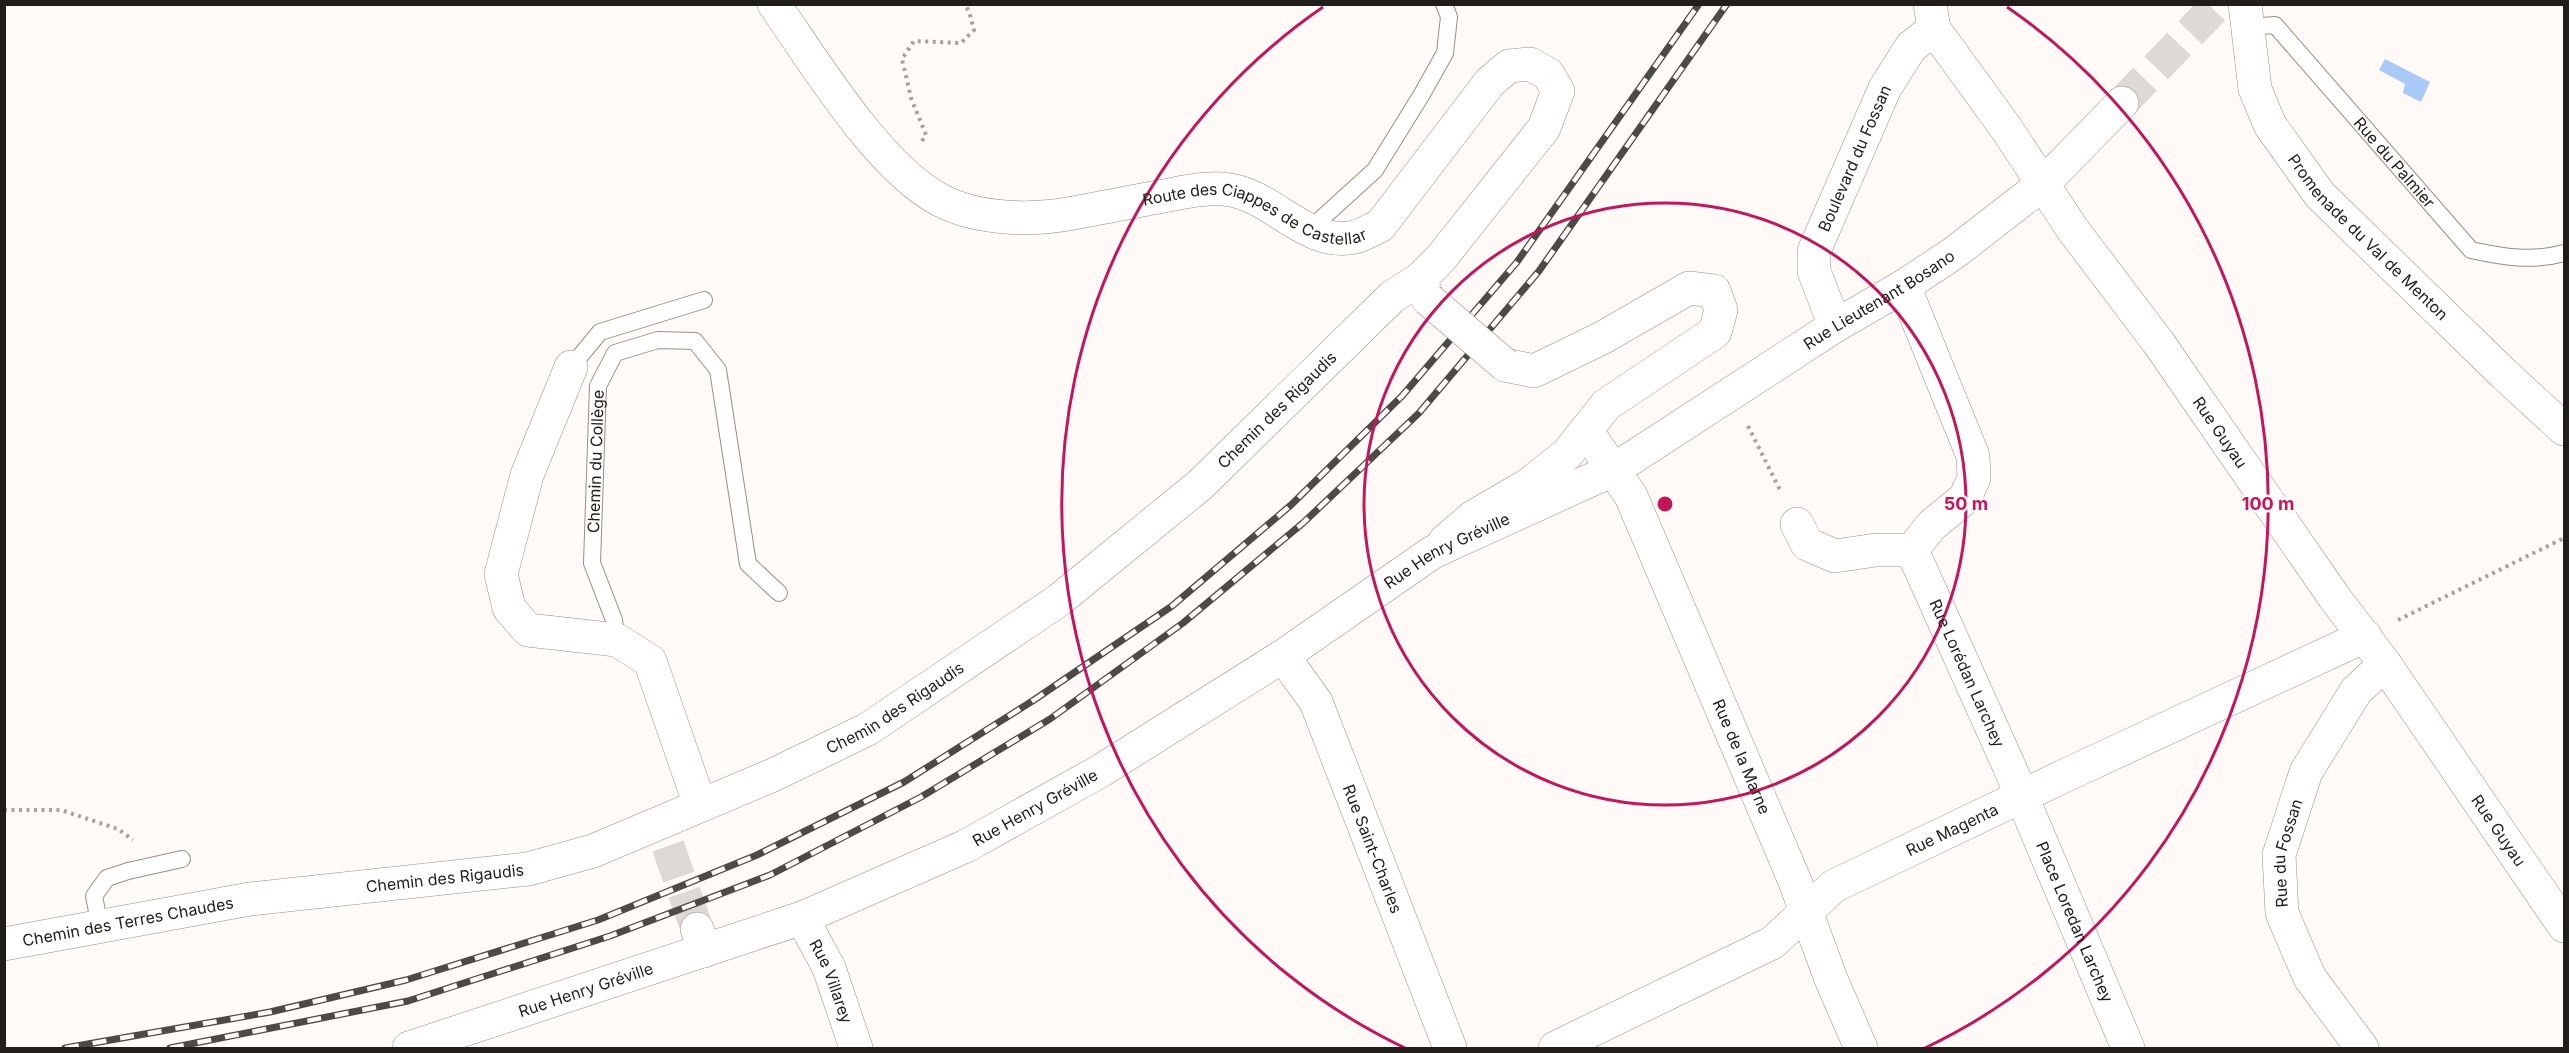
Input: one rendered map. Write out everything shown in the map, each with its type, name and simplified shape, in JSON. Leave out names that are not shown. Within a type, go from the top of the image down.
[{"type":"street","name":"Route des Ciappes de Castellar","points":[[774,4],[843,102],[898,170],[941,200],[990,216],[1046,218],[1202,189],[1231,190],[1258,201],[1309,230],[1330,238],[1355,237],[1380,226],[1490,81],[1509,66],[1530,64],[1548,74],[1558,91],[1544,128],[1441,258],[1424,289]]},
{"type":"street","name":"Promenade du Val de Menton","points":[[2246,16],[2255,89],[2270,125],[2320,195],[2504,374],[2565,429]]},
{"type":"street","name":"Rue Guyau","points":[[1932,17],[2073,230],[2158,342],[2334,597],[2385,664],[2565,926]]},
{"type":"street","name":"Boulevard du Fossan","points":[[1835,326],[1815,271],[1814,251],[1885,87],[1932,17]]},
{"type":"street","name":"Rue Lieutenant Bosano","points":[[1615,469],[1835,326],[1904,286],[1954,253],[2043,184],[2122,103]]},
{"type":"street","points":[[1797,524],[1807,544],[1835,556],[1876,550],[1912,550],[1932,525],[1965,498],[1974,478],[1973,456],[1904,286]]},
{"type":"street","points":[[1424,289],[1505,365],[1534,371],[1602,338],[1689,288],[1714,291],[1720,310],[1715,332],[1606,405],[1567,454],[1528,485],[1473,517],[1433,552]]},
{"type":"street","name":"Chemin des Rigaudis","points":[[250,899],[596,861],[700,805],[773,775],[868,729],[1059,600],[1200,485],[1392,297],[1424,289]]},
{"type":"street","points":[[571,368],[527,475],[501,574],[509,608],[528,630],[617,640],[650,661],[700,805]]},
{"type":"street","points":[[1586,430],[1615,469]]},
{"type":"street","name":"Rue Henry Gréville","points":[[409,1048],[700,940],[802,918],[966,846],[1102,770],[1283,656],[1433,552],[1615,469]]},
{"type":"street","name":"Rue de la Marne","points":[[1615,469],[1631,496],[1794,879],[1861,1048]]},
{"type":"street","name":"Rue Lorédan Larchey","points":[[1912,550],[2021,797]]},
{"type":"street","name":"Rue Magenta","points":[[1555,1048],[1772,943],[1834,886],[2364,636]]},
{"type":"street","name":"Rue Saint-Charles","points":[[1283,656],[1316,702],[1450,1048]]},
{"type":"street","name":"Rue du Fossan","points":[[2362,1048],[2310,978],[2282,913],[2279,855],[2306,772],[2356,691],[2385,664]]},
{"type":"street","name":"Place Loredan Larchey","points":[[2021,797],[2128,1048]]},
{"type":"street","name":"Chemin des Terres Chaudes","points":[[4,944],[250,899]]},
{"type":"street","name":"Rue Villarey","points":[[802,918],[829,968],[855,1048]]},
{"type":"lane","points":[[1309,230],[1375,170],[1422,94],[1444,53],[1449,17],[1444,4]]},
{"type":"lane","name":"Rue du Palmier","points":[[2246,16],[2275,25],[2471,250],[2516,259],[2565,254]]},
{"type":"lane","points":[[571,368],[600,332],[704,300]]},
{"type":"lane","name":"Chemin du Collège","points":[[617,640],[614,620],[592,563],[598,386],[615,353],[658,340],[694,341],[718,370],[748,564],[779,593]]},
{"type":"lane","points":[[100,927],[94,896],[107,878],[128,871],[182,860]]},
{"type":"path","points":[[916,149],[926,135],[911,98],[902,59],[914,41],[961,43],[974,30],[969,11],[964,4]]},
{"type":"path","points":[[1731,394],[1797,524]]},
{"type":"path","points":[[2364,636],[2565,538]]},
{"type":"path","points":[[4,810],[61,810],[118,829],[132,840],[168,841],[182,860]]},
{"type":"water","points":[[2385,59],[2430,82],[2421,102],[2403,93],[2405,84],[2379,70]]},
{"type":"tunnel","points":[[2122,103],[2218,4]]},
{"type":"tunnel","points":[[668,846],[697,929]]},
{"type":"railway","points":[[65,1048],[270,1012],[406,980],[598,920],[757,855],[904,782],[1034,700],[1172,606],[1291,505],[1402,396],[1517,262],[1699,4]]},
{"type":"railway","points":[[170,1048],[408,1001],[610,936],[770,875],[921,797],[1050,719],[1183,623],[1303,523],[1419,413],[1539,271],[1727,4]]}]
